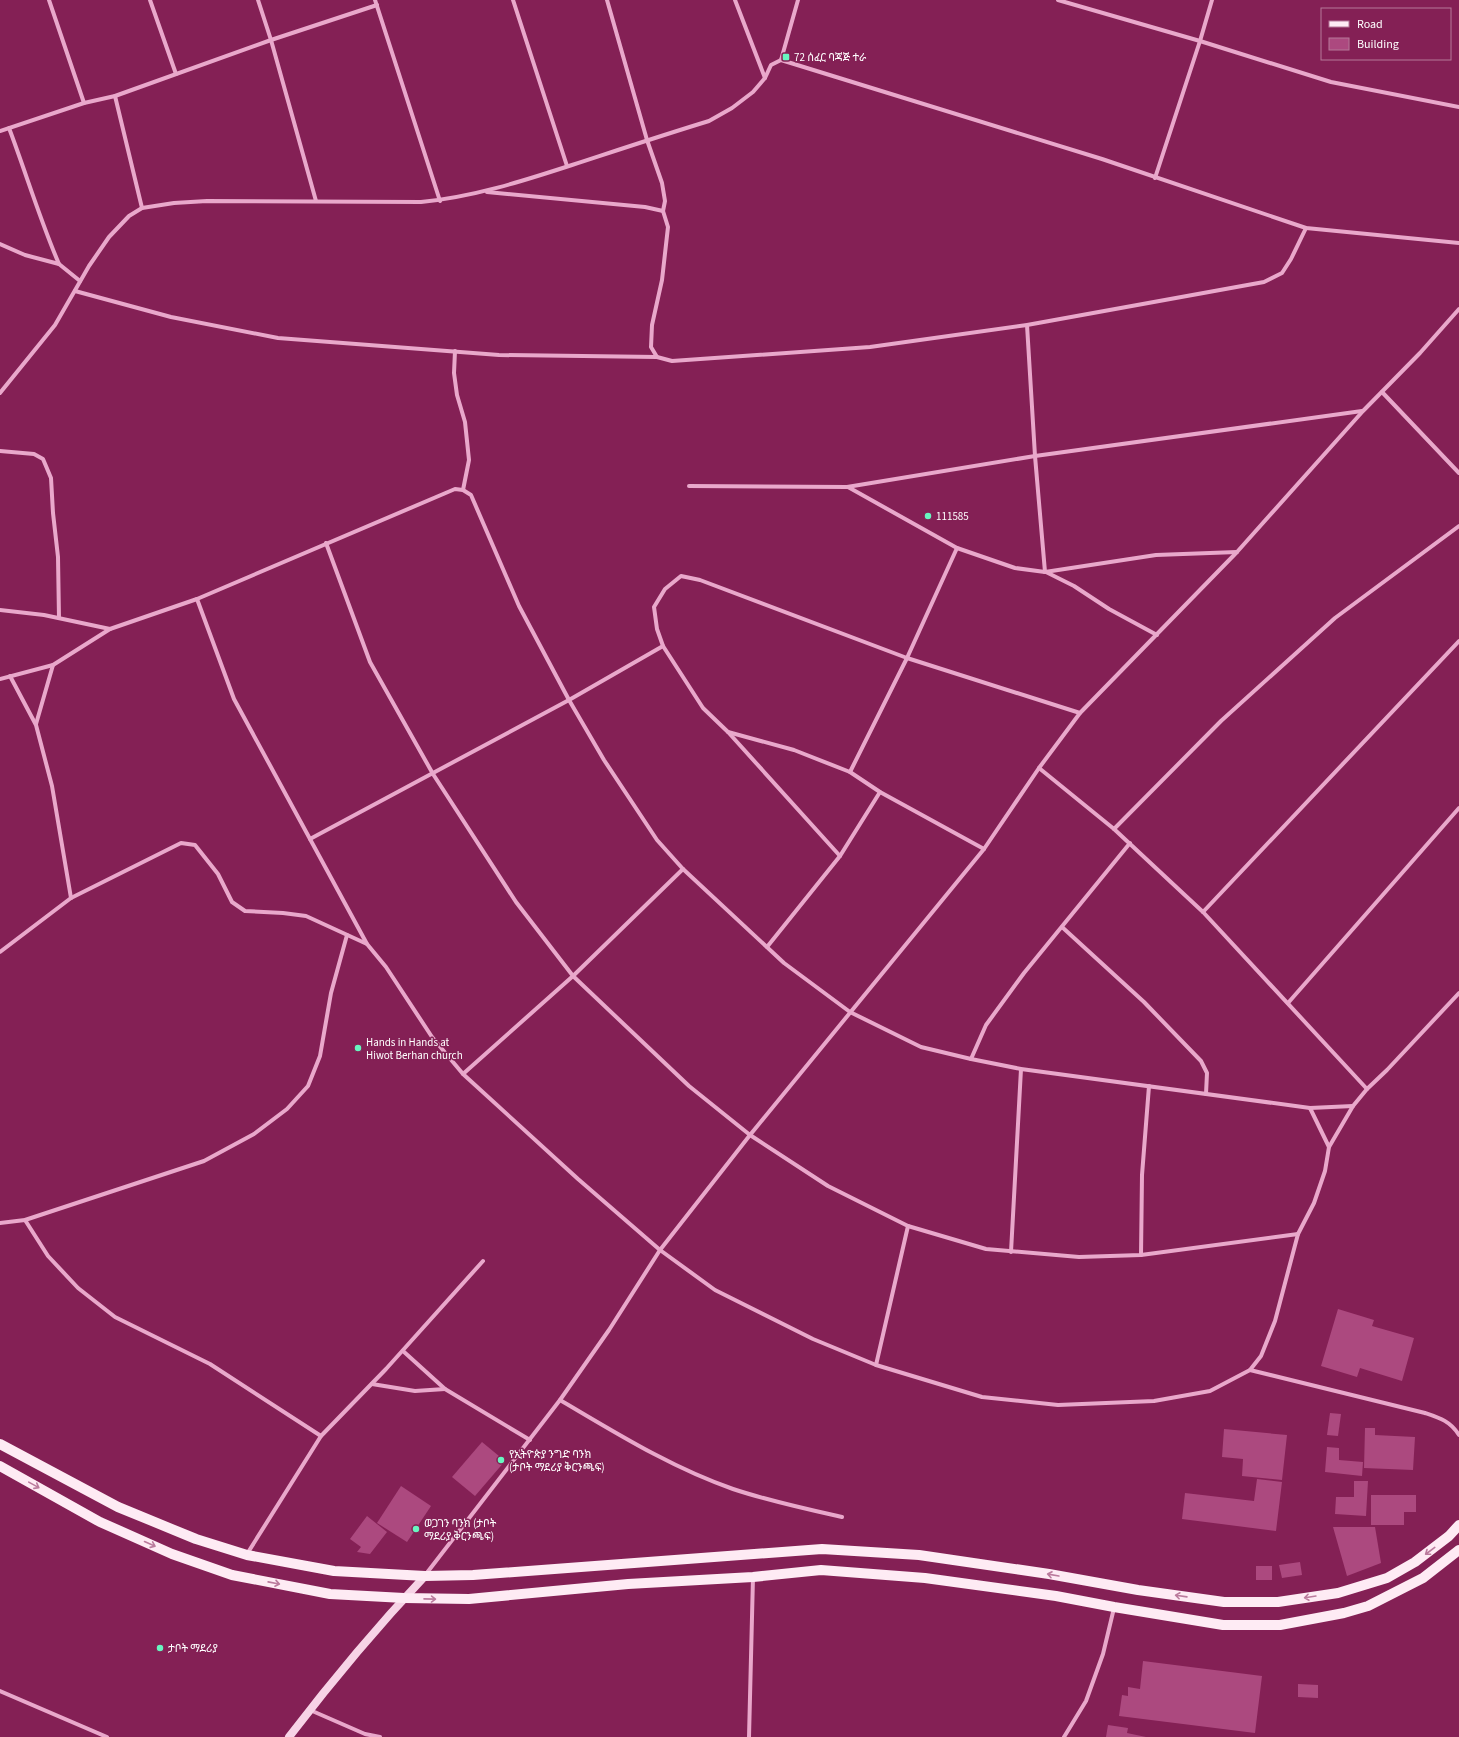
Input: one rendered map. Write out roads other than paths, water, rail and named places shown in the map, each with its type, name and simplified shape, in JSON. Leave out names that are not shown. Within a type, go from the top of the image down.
[{"type":"main road","points":[[0,1444],[118,1507],[196,1539],[247,1554],[334,1572],[425,1576],[481,1574],[822,1549],[919,1555],[1049,1574],[1138,1590],[1224,1602],[1278,1602],[1338,1593],[1387,1578],[1415,1562],[1449,1536],[1459,1525]]},
{"type":"main road","points":[[0,1466],[100,1522],[172,1554],[232,1575],[330,1594],[404,1598],[469,1599],[628,1584],[754,1577],[821,1570],[925,1578],[1056,1596],[1223,1625],[1280,1625],[1344,1614],[1368,1606],[1423,1578],[1459,1550]]},
{"type":"street","points":[[49,0],[84,103]]},
{"type":"street","points":[[150,0],[176,74]]},
{"type":"street","points":[[258,0],[271,40],[316,201]]},
{"type":"street","points":[[375,0],[440,200]]},
{"type":"street","points":[[513,0],[567,166]]},
{"type":"street","points":[[607,0],[647,140],[662,183],[664,201],[663,211],[668,227],[666,252],[652,325],[651,347],[657,357]]},
{"type":"street","points":[[735,0],[765,78]]},
{"type":"street","points":[[781,60],[798,0]]},
{"type":"street","points":[[1058,0],[1200,41],[1331,82],[1459,107]]},
{"type":"street","points":[[1155,178],[1212,0]]},
{"type":"street","points":[[0,131],[84,103],[114,96],[271,40],[377,5]]},
{"type":"street","points":[[0,393],[55,325],[80,281],[109,237],[129,216],[142,208],[174,203],[207,201],[421,202],[440,200],[484,191],[529,179],[709,121],[732,108],[754,92],[765,78],[771,65],[781,60],[1079,152],[1306,228],[1459,243]]},
{"type":"street","points":[[114,96],[142,208]]},
{"type":"street","points":[[9,128],[29,181],[47,236],[59,264]]},
{"type":"street","points":[[484,191],[645,207],[663,211]]},
{"type":"street","points":[[75,290],[171,317],[278,338],[499,355],[657,357],[672,361],[870,347],[1027,325],[1264,282],[1282,273],[1291,259],[1306,228]]},
{"type":"street","points":[[0,244],[25,255],[59,264],[80,281]]},
{"type":"street","points":[[288,1737],[404,1598],[425,1576],[560,1400],[609,1330],[660,1250],[750,1135],[984,849],[1039,768],[1080,713],[1237,552],[1362,411],[1420,353],[1459,309]]},
{"type":"street","points":[[1027,325],[1035,456],[1046,572]]},
{"type":"street","points":[[455,351],[454,372],[457,395],[465,422],[469,460],[463,490]]},
{"type":"street","points":[[1382,392],[1459,472]]},
{"type":"street","points":[[689,486],[847,487],[1035,456],[1362,411]]},
{"type":"street","points":[[0,451],[34,454],[43,459],[51,478],[58,557],[59,618]]},
{"type":"street","points":[[847,487],[957,548],[1015,568],[1046,572],[1156,555],[1237,552]]},
{"type":"street","points":[[0,679],[53,665],[110,629],[197,599],[455,489],[463,490],[471,495],[519,606],[569,700],[604,760],[657,840],[683,869],[784,963],[850,1012],[921,1047],[1021,1069],[1310,1108],[1353,1106]]},
{"type":"street","points":[[1114,829],[1221,721],[1335,618],[1459,526]]},
{"type":"street","points":[[326,543],[370,662],[433,774],[516,902],[573,976],[689,1086],[750,1135],[828,1186],[908,1226],[986,1249],[1079,1257],[1141,1255],[1298,1234]]},
{"type":"street","points":[[850,772],[907,658],[957,548]]},
{"type":"street","points":[[1046,572],[1074,586],[1109,609],[1157,634]]},
{"type":"street","points":[[840,856],[728,732],[703,708],[663,646],[657,629],[654,607],[665,588],[681,576],[700,580],[907,658],[1080,713]]},
{"type":"street","points":[[197,599],[234,699],[367,944],[386,967],[432,1037],[463,1074],[660,1250],[715,1290],[813,1339],[876,1364],[982,1397],[1058,1406],[1154,1401],[1210,1391],[1250,1370],[1261,1356],[1275,1321],[1298,1234],[1314,1202],[1325,1171],[1329,1147],[1353,1106],[1366,1089],[1387,1070],[1459,993]]},
{"type":"street","points":[[0,610],[59,618],[110,629]]},
{"type":"street","points":[[1203,912],[1459,641]]},
{"type":"street","points":[[310,839],[569,700],[663,646]]},
{"type":"street","points":[[36,725],[53,665]]},
{"type":"street","points":[[10,676],[36,725],[52,786],[71,898]]},
{"type":"street","points":[[728,732],[794,750],[850,772],[880,792],[984,849]]},
{"type":"street","points":[[1039,768],[1130,842],[1203,912],[1366,1089]]},
{"type":"street","points":[[767,947],[840,856],[880,792]]},
{"type":"street","points":[[1288,1003],[1459,808]]},
{"type":"street","points":[[971,1059],[986,1025],[1024,973],[1130,842]]},
{"type":"street","points":[[0,952],[71,898],[181,843],[195,845],[218,874],[232,902],[245,911],[306,916],[367,944]]},
{"type":"street","points":[[463,1074],[573,976],[683,869]]},
{"type":"street","points":[[1062,927],[1144,1002],[1201,1061],[1207,1073],[1206,1094]]},
{"type":"street","points":[[0,1223],[24,1220],[204,1160],[254,1134],[287,1109],[308,1086],[320,1056],[331,993],[347,935]]},
{"type":"street","points":[[1011,1252],[1021,1069]]},
{"type":"street","points":[[1141,1255],[1142,1175],[1149,1086]]},
{"type":"street","points":[[1310,1108],[1329,1147]]},
{"type":"street","points":[[24,1220],[48,1256],[78,1288],[115,1317],[210,1364],[321,1436]]},
{"type":"street","points":[[876,1364],[908,1226]]},
{"type":"street","points":[[247,1554],[321,1436],[403,1351],[483,1261]]},
{"type":"street","points":[[403,1351],[445,1388],[530,1440]]},
{"type":"street","points":[[1250,1370],[1425,1413],[1443,1419],[1453,1426],[1459,1435]]},
{"type":"street","points":[[372,1384],[415,1391],[445,1388]]},
{"type":"street","points":[[560,1400],[615,1433],[675,1465],[696,1474],[739,1491],[787,1505],[842,1517]]},
{"type":"street","points":[[749,1737],[754,1577]]},
{"type":"street","points":[[1064,1737],[1086,1701],[1103,1654],[1114,1607]]},
{"type":"street","points":[[0,1691],[106,1737]]},
{"type":"street","points":[[310,1710],[365,1734],[380,1737]]},
{"type":"place","name":"72 ሰፈር ባጃጅ ተራ","points":[[786,57]]},
{"type":"place","name":"111585","points":[[928,516]]},
{"type":"place","name":"Hands in Hands at Hiwot Berhan church","points":[[358,1048]]},
{"type":"place","name":"የኢትዮጵያ ንግድ ባንክ (ታቦት ማደሪያ ቅርንጫፍ)","points":[[501,1460]]},
{"type":"place","name":"ወጋገን ባንክ (ታቦት ማደሪያ ቅርንጫፍ)","points":[[416,1529]]},
{"type":"place","name":"ታቦት ማደሪያ","points":[[160,1648]]}]
